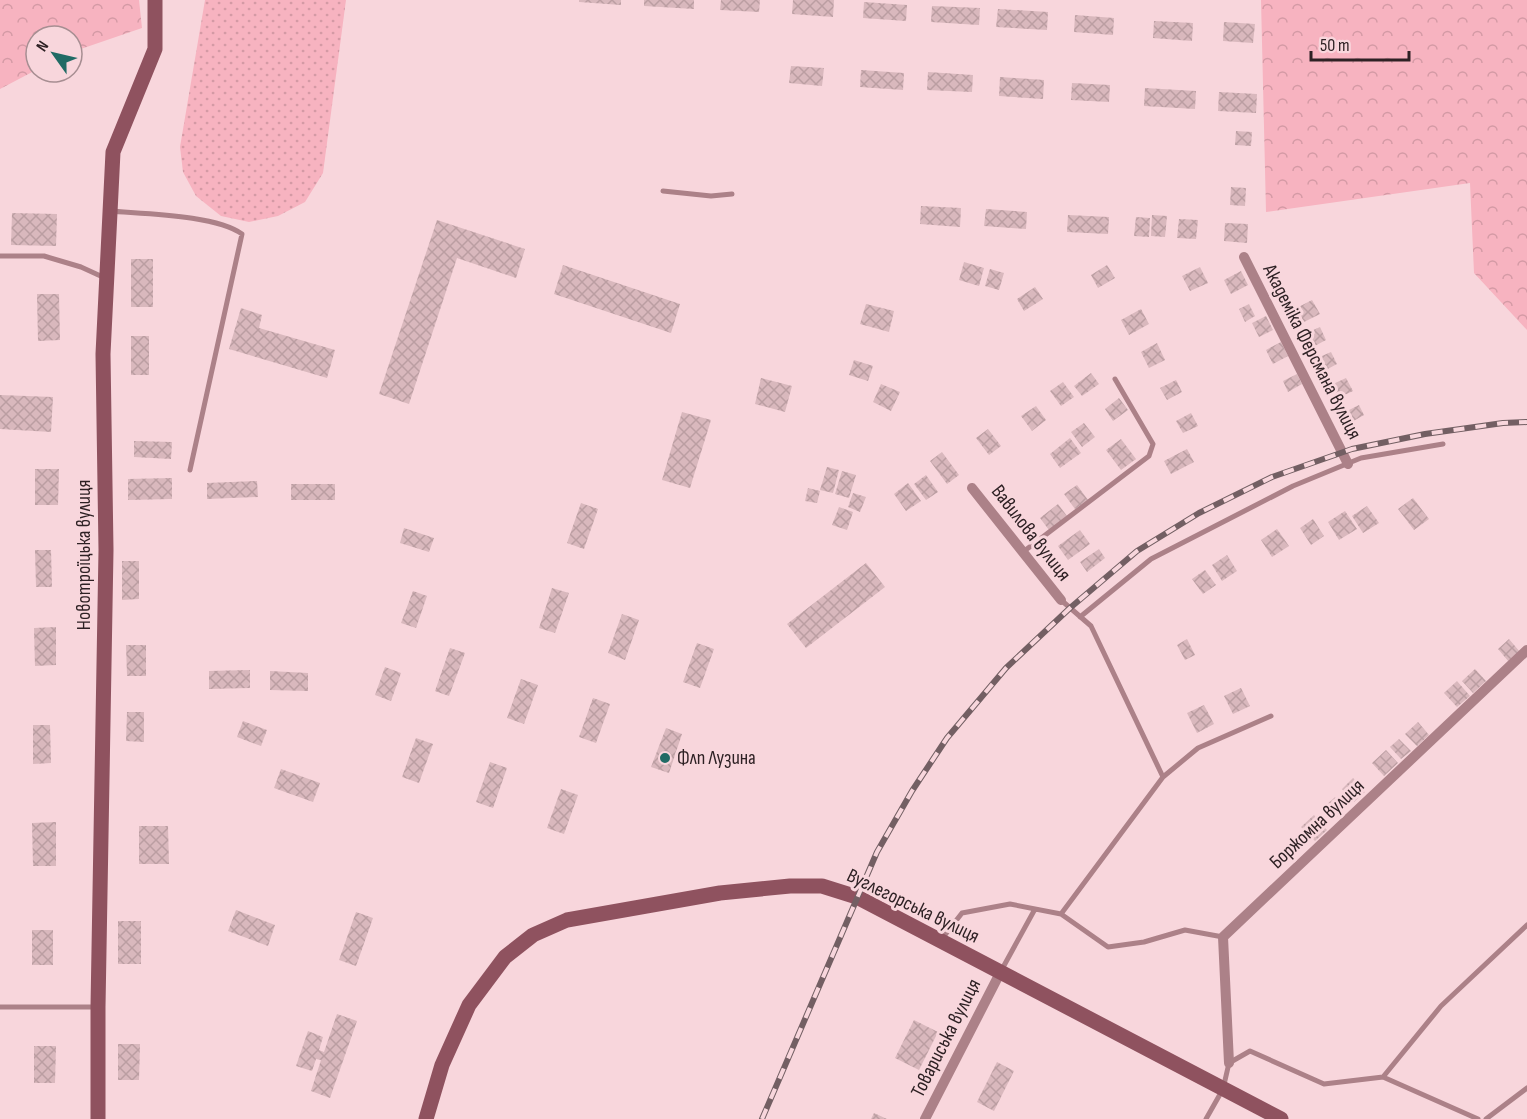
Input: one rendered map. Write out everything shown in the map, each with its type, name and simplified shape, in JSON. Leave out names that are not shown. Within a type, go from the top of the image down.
[{"type":"main road","name":"Новотроїцька вулиця","points":[[98,1119],[106,550],[103,354],[106,279],[113,152],[155,49],[155,0]]},
{"type":"main road","name":"Вуглегорська вулиця","points":[[426,1119],[442,1065],[469,1005],[505,957],[533,935],[567,920],[720,893],[790,886],[822,886],[857,897],[1281,1119]]},
{"type":"street","name":"Академіка Ферсмана вулиця","points":[[1244,257],[1348,464]]},
{"type":"street","name":"Вавилова вулиця","points":[[972,488],[1061,600]]},
{"type":"street","name":"Боржомна вулиця","points":[[1223,937],[1527,650]]},
{"type":"street","points":[[1223,937],[1229,1062]]},
{"type":"street","name":"Товариська вулиця","points":[[925,1119],[1000,973]]},
{"type":"lane","points":[[663,191],[711,196],[732,194]]},
{"type":"lane","points":[[110,211],[196,220],[232,227],[242,234],[190,470]]},
{"type":"lane","points":[[0,256],[44,256],[72,264],[106,279]]},
{"type":"lane","points":[[1023,552],[1149,456],[1153,444],[1115,379]]},
{"type":"lane","points":[[1080,617],[1151,559],[1293,486],[1361,458],[1443,444]]},
{"type":"lane","points":[[1061,600],[1091,626],[1162,777]]},
{"type":"lane","points":[[1061,914],[1162,777],[1198,748],[1271,716]]},
{"type":"lane","points":[[940,941],[962,913],[1010,904],[1061,914],[1108,947],[1144,942],[1185,930],[1223,937]]},
{"type":"lane","points":[[1000,973],[1035,909]]},
{"type":"lane","points":[[1383,1077],[1440,1006],[1527,925]]},
{"type":"lane","points":[[0,1007],[98,1007]]},
{"type":"lane","points":[[1206,1119],[1223,1089],[1229,1062],[1250,1051],[1324,1084],[1383,1077],[1478,1119]]},
{"type":"lane","points":[[1486,1119],[1527,1088]]},
{"type":"green space","points":[[0,0],[139,0],[142,28],[84,48],[84,24],[24,24],[24,76],[0,89]]},
{"type":"green space","points":[[205,0],[346,0],[323,173],[305,202],[278,216],[249,222],[221,216],[196,196],[183,172],[180,147]]},
{"type":"green space","points":[[1261,0],[1527,0],[1527,330],[1474,273],[1470,183],[1266,212]]},
{"type":"building","points":[[579,0],[621,0],[621,5],[579,2]]},
{"type":"building","points":[[644,0],[694,0],[694,9],[644,6]]},
{"type":"building","points":[[721,0],[760,0],[759,12],[720,10]]},
{"type":"building","points":[[793,0],[834,0],[833,17],[792,14]]},
{"type":"building","points":[[864,2],[907,5],[906,21],[863,18]]},
{"type":"building","points":[[932,6],[980,8],[979,25],[931,22]]},
{"type":"building","points":[[998,9],[1048,12],[1047,30],[996,27]]},
{"type":"building","points":[[1075,15],[1114,18],[1113,35],[1074,32]]},
{"type":"building","points":[[1154,21],[1193,23],[1192,41],[1153,38]]},
{"type":"building","points":[[1224,22],[1255,24],[1253,43],[1223,41]]},
{"type":"building","points":[[791,66],[824,68],[822,86],[789,83]]},
{"type":"building","points":[[861,70],[904,73],[903,90],[860,87]]},
{"type":"building","points":[[928,72],[973,75],[972,92],[927,90]]},
{"type":"building","points":[[1000,77],[1044,80],[1043,99],[999,96]]},
{"type":"building","points":[[1072,83],[1110,85],[1109,102],[1071,100]]},
{"type":"building","points":[[1145,88],[1196,91],[1195,109],[1144,106]]},
{"type":"building","points":[[1219,92],[1257,94],[1256,113],[1218,111]]},
{"type":"building","points":[[1236,131],[1252,132],[1251,146],[1235,145]]},
{"type":"building","points":[[1231,187],[1246,188],[1245,206],[1230,205]]},
{"type":"building","points":[[921,206],[961,208],[960,227],[920,224]]},
{"type":"building","points":[[986,209],[1027,212],[1026,229],[984,226]]},
{"type":"building","points":[[12,213],[57,214],[56,246],[11,245]]},
{"type":"building","points":[[1068,215],[1109,217],[1108,234],[1067,232]]},
{"type":"building","points":[[1152,215],[1167,216],[1165,237],[1151,236]]},
{"type":"building","points":[[1136,217],[1150,218],[1149,237],[1134,236]]},
{"type":"building","points":[[1179,219],[1198,220],[1196,239],[1177,238]]},
{"type":"building","points":[[437,220],[525,249],[516,278],[457,258],[409,404],[379,394]]},
{"type":"building","points":[[1225,223],[1248,224],[1247,243],[1224,241]]},
{"type":"building","points":[[131,259],[153,259],[153,307],[131,307]]},
{"type":"building","points":[[964,262],[984,268],[979,286],[959,280]]},
{"type":"building","points":[[563,265],[680,304],[671,333],[554,294]]},
{"type":"building","points":[[1107,265],[1115,278],[1098,288],[1091,275]]},
{"type":"building","points":[[1200,267],[1208,283],[1190,291],[1182,276]]},
{"type":"building","points":[[990,269],[1004,273],[999,290],[985,286]]},
{"type":"building","points":[[1241,271],[1248,285],[1231,294],[1224,280]]},
{"type":"building","points":[[1035,287],[1043,299],[1024,311],[1017,299]]},
{"type":"building","points":[[37,294],[59,294],[60,340],[38,341]]},
{"type":"building","points":[[1312,300],[1320,314],[1296,326],[1289,312]]},
{"type":"building","points":[[866,304],[894,311],[889,332],[860,324]]},
{"type":"building","points":[[1249,304],[1255,316],[1245,322],[1239,309]]},
{"type":"building","points":[[241,308],[262,315],[259,328],[335,350],[327,378],[229,349]]},
{"type":"building","points":[[1141,309],[1149,324],[1129,335],[1121,320]]},
{"type":"building","points":[[1266,316],[1273,330],[1259,337],[1252,323]]},
{"type":"building","points":[[1320,327],[1326,340],[1307,350],[1300,336]]},
{"type":"building","points":[[131,336],[149,336],[149,375],[131,375]]},
{"type":"building","points":[[1281,342],[1288,356],[1273,364],[1266,350]]},
{"type":"building","points":[[1157,343],[1165,360],[1149,368],[1141,352]]},
{"type":"building","points":[[1331,352],[1337,364],[1322,372],[1315,359]]},
{"type":"building","points":[[854,360],[873,366],[868,381],[849,375]]},
{"type":"building","points":[[1091,373],[1099,384],[1082,396],[1074,386]]},
{"type":"building","points":[[1297,374],[1302,384],[1288,392],[1283,381]]},
{"type":"building","points":[[761,378],[792,386],[785,412],[755,404]]},
{"type":"building","points":[[1346,378],[1353,391],[1338,398],[1331,385]]},
{"type":"building","points":[[1176,380],[1182,392],[1167,400],[1160,388]]},
{"type":"building","points":[[1063,382],[1074,397],[1061,406],[1050,391]]},
{"type":"building","points":[[881,384],[900,392],[891,411],[873,402]]},
{"type":"building","points":[[0,395],[53,397],[51,432],[0,429]]},
{"type":"building","points":[[1119,398],[1128,410],[1113,421],[1105,409]]},
{"type":"building","points":[[1359,405],[1364,415],[1350,423],[1345,412]]},
{"type":"building","points":[[1036,406],[1046,420],[1032,431],[1021,416]]},
{"type":"building","points":[[682,412],[711,420],[690,488],[662,480]]},
{"type":"building","points":[[1191,413],[1198,426],[1183,433],[1176,421]]},
{"type":"building","points":[[1084,423],[1095,437],[1082,447],[1071,432]]},
{"type":"building","points":[[988,429],[1001,446],[989,455],[976,438]]},
{"type":"building","points":[[1070,438],[1081,453],[1060,468],[1050,454]]},
{"type":"building","points":[[1121,439],[1136,459],[1121,470],[1106,450]]},
{"type":"building","points":[[134,441],[172,442],[171,459],[134,457]]},
{"type":"building","points":[[1187,449],[1194,462],[1171,474],[1164,461]]},
{"type":"building","points":[[942,452],[959,475],[947,484],[930,461]]},
{"type":"building","points":[[827,467],[839,470],[833,493],[820,490]]},
{"type":"building","points":[[35,469],[59,469],[58,505],[35,505]]},
{"type":"building","points":[[842,471],[856,475],[849,498],[835,494]]},
{"type":"building","points":[[926,475],[938,492],[926,500],[914,484]]},
{"type":"building","points":[[172,478],[172,499],[128,500],[128,479]]},
{"type":"building","points":[[257,481],[258,497],[207,499],[207,483]]},
{"type":"building","points":[[908,483],[921,501],[906,511],[894,494]]},
{"type":"building","points":[[291,484],[335,484],[335,500],[291,500]]},
{"type":"building","points":[[1077,485],[1088,500],[1075,509],[1064,494]]},
{"type":"building","points":[[808,488],[820,491],[817,503],[805,501]]},
{"type":"building","points":[[853,493],[866,497],[860,512],[848,507]]},
{"type":"building","points":[[1413,498],[1429,519],[1414,530],[1398,509]]},
{"type":"building","points":[[581,503],[598,509],[584,549],[567,543]]},
{"type":"building","points":[[1058,504],[1067,516],[1049,530],[1040,518]]},
{"type":"building","points":[[1367,506],[1379,523],[1363,533],[1352,516]]},
{"type":"building","points":[[839,507],[853,512],[847,530],[832,525]]},
{"type":"building","points":[[1345,511],[1357,529],[1339,540],[1328,522]]},
{"type":"building","points":[[1313,519],[1324,536],[1311,545],[1300,528]]},
{"type":"building","points":[[404,528],[434,538],[429,552],[400,543]]},
{"type":"building","points":[[1277,529],[1289,546],[1272,557],[1261,540]]},
{"type":"building","points":[[1080,530],[1090,544],[1068,560],[1058,546]]},
{"type":"building","points":[[1099,549],[1105,558],[1087,572],[1080,562]]},
{"type":"building","points":[[35,550],[51,550],[52,587],[36,587]]},
{"type":"building","points":[[1227,555],[1237,571],[1222,581],[1212,565]]},
{"type":"building","points":[[122,561],[139,561],[139,599],[122,600]]},
{"type":"building","points":[[866,563],[885,587],[806,648],[787,624]]},
{"type":"building","points":[[1205,570],[1216,585],[1203,594],[1192,579]]},
{"type":"building","points":[[552,588],[569,593],[555,633],[539,628]]},
{"type":"building","points":[[413,591],[427,596],[416,628],[401,623]]},
{"type":"building","points":[[622,614],[639,620],[625,660],[608,653]]},
{"type":"building","points":[[56,627],[56,665],[35,666],[34,628]]},
{"type":"building","points":[[1187,639],[1195,655],[1185,660],[1177,645]]},
{"type":"building","points":[[1509,639],[1520,652],[1509,662],[1498,649]]},
{"type":"building","points":[[697,643],[714,649],[700,688],[683,682]]},
{"type":"building","points":[[126,645],[146,645],[146,676],[127,676]]},
{"type":"building","points":[[450,648],[465,653],[449,696],[435,691]]},
{"type":"building","points":[[385,667],[401,673],[391,701],[375,695]]},
{"type":"building","points":[[1475,669],[1486,681],[1473,693],[1462,681]]},
{"type":"building","points":[[250,670],[250,688],[209,689],[209,671]]},
{"type":"building","points":[[270,671],[308,673],[308,691],[270,690]]},
{"type":"building","points":[[521,679],[538,685],[524,724],[507,718]]},
{"type":"building","points":[[1457,681],[1470,696],[1457,707],[1444,693]]},
{"type":"building","points":[[1241,688],[1250,706],[1233,714],[1224,696]]},
{"type":"building","points":[[593,698],[610,704],[596,743],[579,737]]},
{"type":"building","points":[[1204,705],[1214,724],[1197,733],[1187,713]]},
{"type":"building","points":[[127,712],[144,712],[144,742],[126,741]]},
{"type":"building","points":[[243,721],[267,730],[261,746],[237,737]]},
{"type":"building","points":[[1418,722],[1429,735],[1417,746],[1405,734]]},
{"type":"building","points":[[33,725],[50,725],[51,763],[33,764]]},
{"type":"building","points":[[666,728],[682,734],[669,773],[651,767]]},
{"type":"building","points":[[416,738],[433,744],[419,783],[402,777]]},
{"type":"building","points":[[1399,739],[1411,751],[1401,759],[1390,747]]},
{"type":"building","points":[[1386,750],[1398,763],[1384,776],[1372,763]]},
{"type":"building","points":[[490,762],[507,768],[493,808],[476,802]]},
{"type":"building","points":[[281,769],[320,783],[313,802],[274,788]]},
{"type":"building","points":[[1353,778],[1365,792],[1354,802],[1342,789]]},
{"type":"building","points":[[561,789],[578,795],[564,834],[547,828]]},
{"type":"building","points":[[1335,797],[1345,809],[1336,818],[1325,806]]},
{"type":"building","points":[[1314,815],[1327,830],[1315,841],[1301,827]]},
{"type":"building","points":[[56,822],[56,866],[33,866],[32,823]]},
{"type":"building","points":[[139,826],[168,826],[169,864],[139,864]]},
{"type":"building","points":[[236,910],[275,925],[268,946],[228,931]]},
{"type":"building","points":[[356,912],[373,918],[356,966],[339,960]]},
{"type":"building","points":[[118,921],[141,921],[141,964],[118,964]]},
{"type":"building","points":[[32,930],[53,930],[53,965],[32,965]]},
{"type":"building","points":[[337,1014],[357,1021],[330,1098],[311,1091],[321,1060],[316,1059],[312,1071],[296,1066],[308,1031],[323,1037],[319,1050],[324,1052]]},
{"type":"building","points":[[914,1020],[938,1032],[919,1070],[895,1058]]},
{"type":"building","points":[[118,1044],[140,1044],[139,1080],[118,1080]]},
{"type":"building","points":[[34,1046],[56,1046],[55,1083],[34,1083]]},
{"type":"building","points":[[997,1062],[1014,1071],[994,1111],[977,1102]]},
{"type":"building","points":[[874,1113],[887,1119],[871,1119]]},
{"type":"railway","points":[[762,1119],[877,852],[912,791],[947,738],[1006,668],[1070,608],[1137,551],[1199,513],[1272,477],[1352,449],[1425,434],[1503,423],[1527,422]]},
{"type":"place","name":"Флп Лузина","points":[[665,758]]}]
